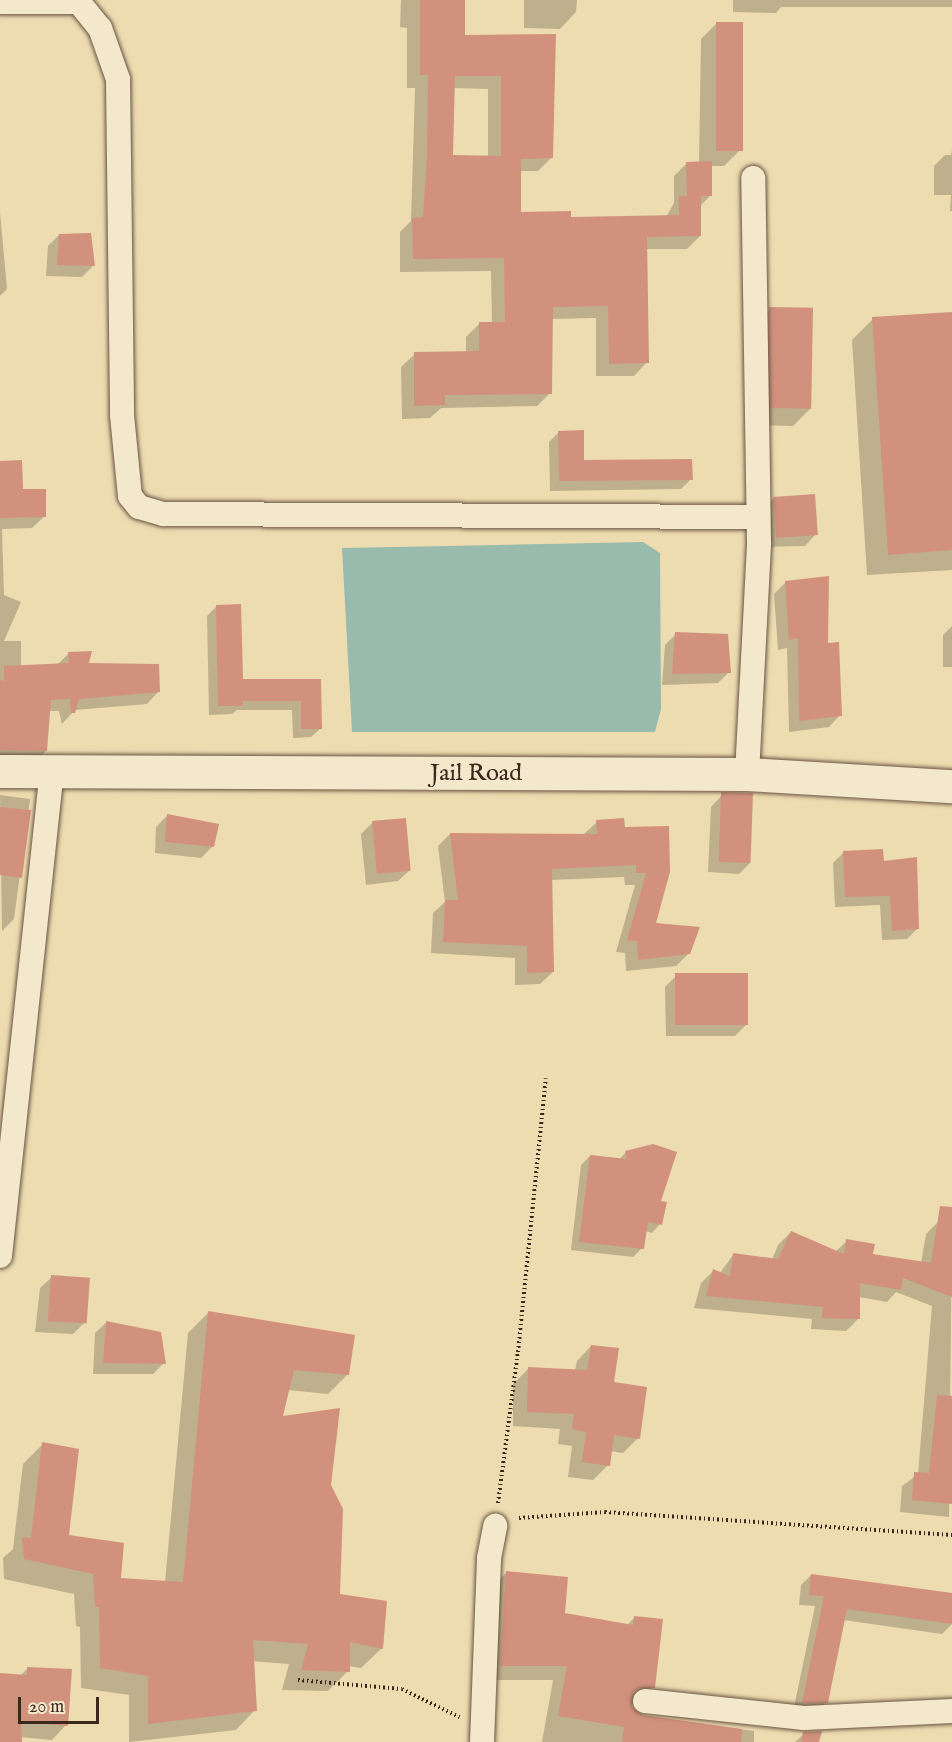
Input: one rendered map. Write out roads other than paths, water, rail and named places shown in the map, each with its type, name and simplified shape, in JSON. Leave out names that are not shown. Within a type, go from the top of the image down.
[{"type":"street","points":[[0,2],[78,1],[100,28],[118,79],[122,415],[130,496],[140,507],[164,514],[758,517]]},
{"type":"street","points":[[747,774],[758,517],[753,178]]},
{"type":"street","name":"Jail Road","points":[[0,771],[747,774],[952,786]]},
{"type":"street","points":[[0,1256],[52,771]]},
{"type":"street","points":[[482,1737],[489,1558],[495,1526]]},
{"type":"street","points":[[645,1701],[812,1718],[952,1711]]}]
